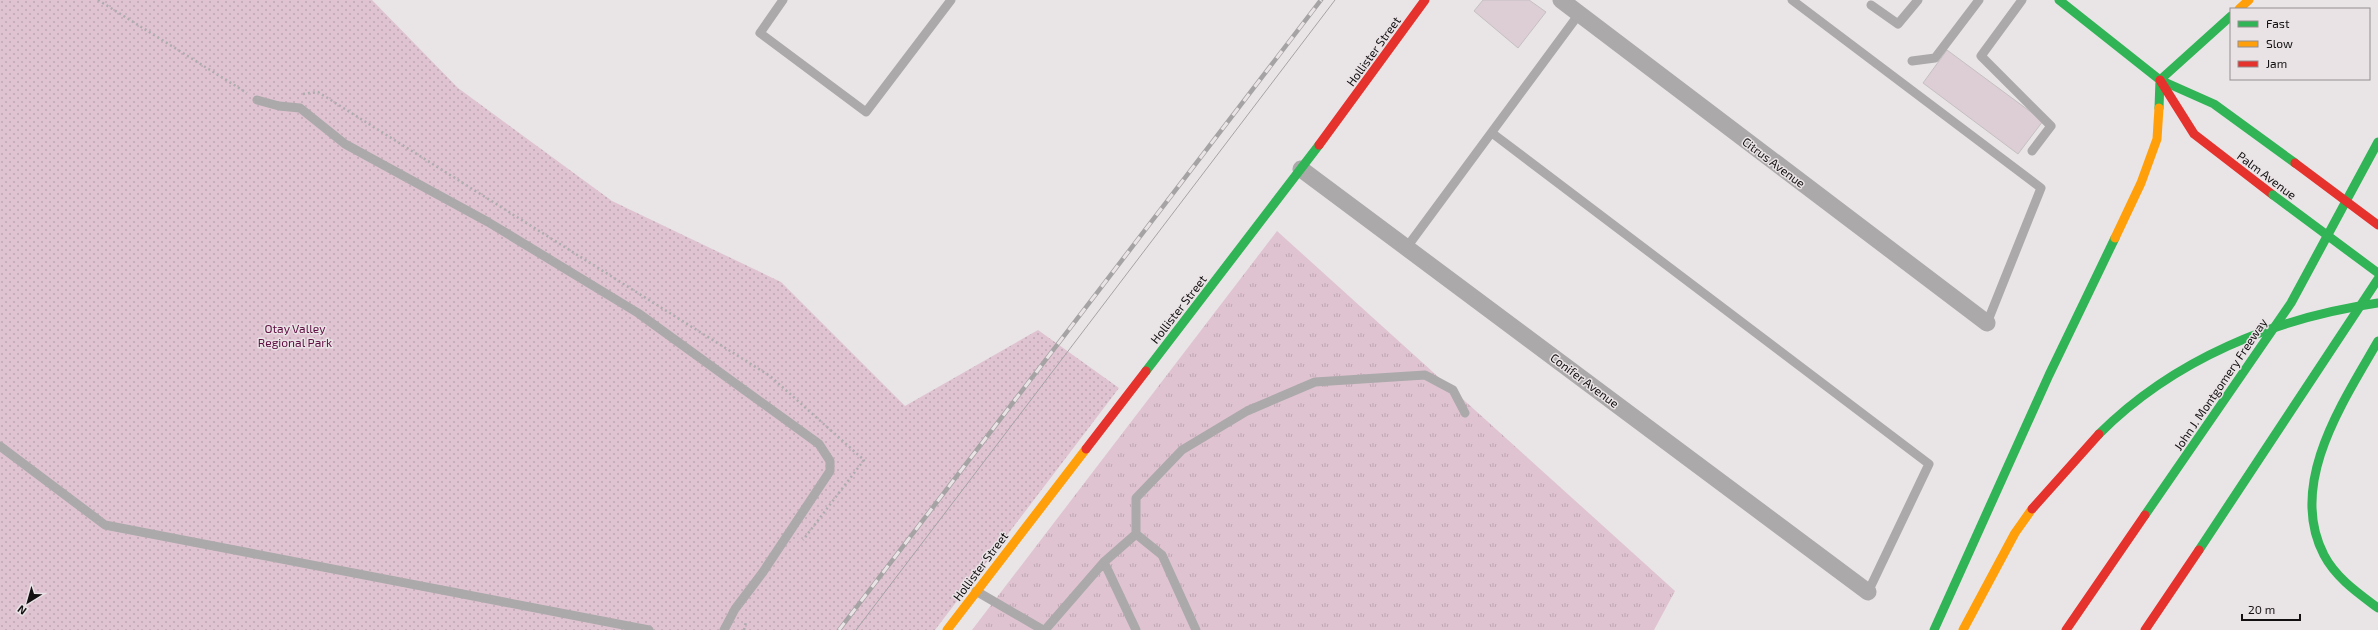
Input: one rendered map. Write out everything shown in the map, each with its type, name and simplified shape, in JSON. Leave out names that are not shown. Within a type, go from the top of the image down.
[{"type":"main road","name":"Hollister Street","points":[[947,630],[1301,169],[1425,0]]},
{"type":"main road","name":"Palm Avenue","points":[[2059,0],[2160,80],[2214,104],[2296,163],[2378,225]]},
{"type":"main road","points":[[2240,8],[2248,0]]},
{"type":"main road","points":[[1934,630],[2049,375],[2141,183],[2157,139],[2160,80],[2230,17]]},
{"type":"main road","name":"Palm Avenue","points":[[2160,80],[2194,134],[2378,274]]},
{"type":"main road","name":"John J. Montgomery Freeway","points":[[2066,630],[2291,303],[2378,142]]},
{"type":"main road","points":[[2145,630],[2245,483],[2378,279]]},
{"type":"main road","points":[[1963,630],[2015,533],[2032,509],[2086,446],[2132,405],[2179,373],[2219,351],[2281,323],[2326,311],[2378,303]]},
{"type":"main road","points":[[2378,341],[2349,393],[2318,460],[2311,498],[2314,529],[2324,555],[2347,584],[2378,608]]},
{"type":"street","name":"Citrus Avenue","points":[[1561,0],[1987,324]]},
{"type":"street","name":"Conifer Avenue","points":[[1301,169],[1868,592]]},
{"type":"lane","points":[[783,0],[760,34],[866,112],[868,112],[951,0]]},
{"type":"lane","points":[[1792,0],[2041,188],[1987,324]]},
{"type":"lane","points":[[1871,5],[1898,24],[1918,0]]},
{"type":"lane","points":[[1912,62],[1935,58],[1979,0]]},
{"type":"lane","points":[[2022,0],[1981,56],[2051,126],[2032,151]]},
{"type":"lane","points":[[1407,247],[1579,14]]},
{"type":"lane","points":[[257,100],[279,106],[300,108],[345,144],[502,230],[638,313],[819,444],[830,461],[830,471],[763,572],[735,609],[724,630]]},
{"type":"lane","points":[[1492,133],[1929,464],[1868,592]]},
{"type":"lane","points":[[976,591],[1044,630],[1104,562],[1136,534],[1136,498],[1182,450],[1247,411],[1315,382],[1425,375],[1454,390],[1465,412]]},
{"type":"lane","points":[[0,446],[105,525],[649,630]]},
{"type":"lane","points":[[1136,534],[1162,555],[1196,630]]},
{"type":"lane","points":[[1104,562],[1136,630]]},
{"type":"green space","name":"Otay Valley Regional Park","points":[[0,0],[372,0],[458,88],[612,201],[781,282],[905,406],[1038,330],[1119,388],[935,630],[0,630]]},
{"type":"green space","points":[[1277,231],[1675,591],[1654,630],[972,630]]},
{"type":"building","points":[[1483,0],[1529,0],[1546,12],[1518,48],[1474,11]]},
{"type":"building","points":[[1947,50],[2043,121],[2018,154],[1923,83]]},
{"type":"tram line","points":[[856,630],[1335,0]]},
{"type":"railway","points":[[839,630],[1321,0]]},
{"type":"traffic: fast","points":[[2059,0],[2160,80],[2214,104],[2295,163]]},
{"type":"traffic: fast","points":[[2159,108],[2160,80],[2230,17]]},
{"type":"traffic: fast","points":[[2145,515],[2291,303],[2378,142]]},
{"type":"traffic: fast","points":[[1146,371],[1319,145]]},
{"type":"traffic: fast","points":[[2273,195],[2378,273]]},
{"type":"traffic: fast","points":[[1934,630],[2049,375],[2115,238]]},
{"type":"traffic: fast","points":[[2199,550],[2378,279]]},
{"type":"traffic: fast","points":[[2099,434],[2128,407],[2160,384],[2193,364],[2228,346],[2264,331],[2302,319],[2378,303]]},
{"type":"traffic: fast","points":[[2378,341],[2350,390],[2324,444],[2316,472],[2312,500],[2314,528],[2324,555],[2341,578],[2378,608]]},
{"type":"traffic: slow","points":[[2240,8],[2249,0]]},
{"type":"traffic: slow","points":[[2115,238],[2141,183],[2157,139],[2159,108]]},
{"type":"traffic: slow","points":[[947,630],[1086,449]]},
{"type":"traffic: slow","points":[[1963,630],[2015,533],[2032,509]]},
{"type":"traffic: jam","points":[[1319,145],[1425,0]]},
{"type":"traffic: jam","points":[[2160,80],[2194,134],[2273,195]]},
{"type":"traffic: jam","points":[[2295,163],[2378,225]]},
{"type":"traffic: jam","points":[[1086,449],[1146,371]]},
{"type":"traffic: jam","points":[[2032,509],[2099,434]]},
{"type":"traffic: jam","points":[[2066,630],[2145,515]]},
{"type":"traffic: jam","points":[[2145,630],[2199,550]]}]
